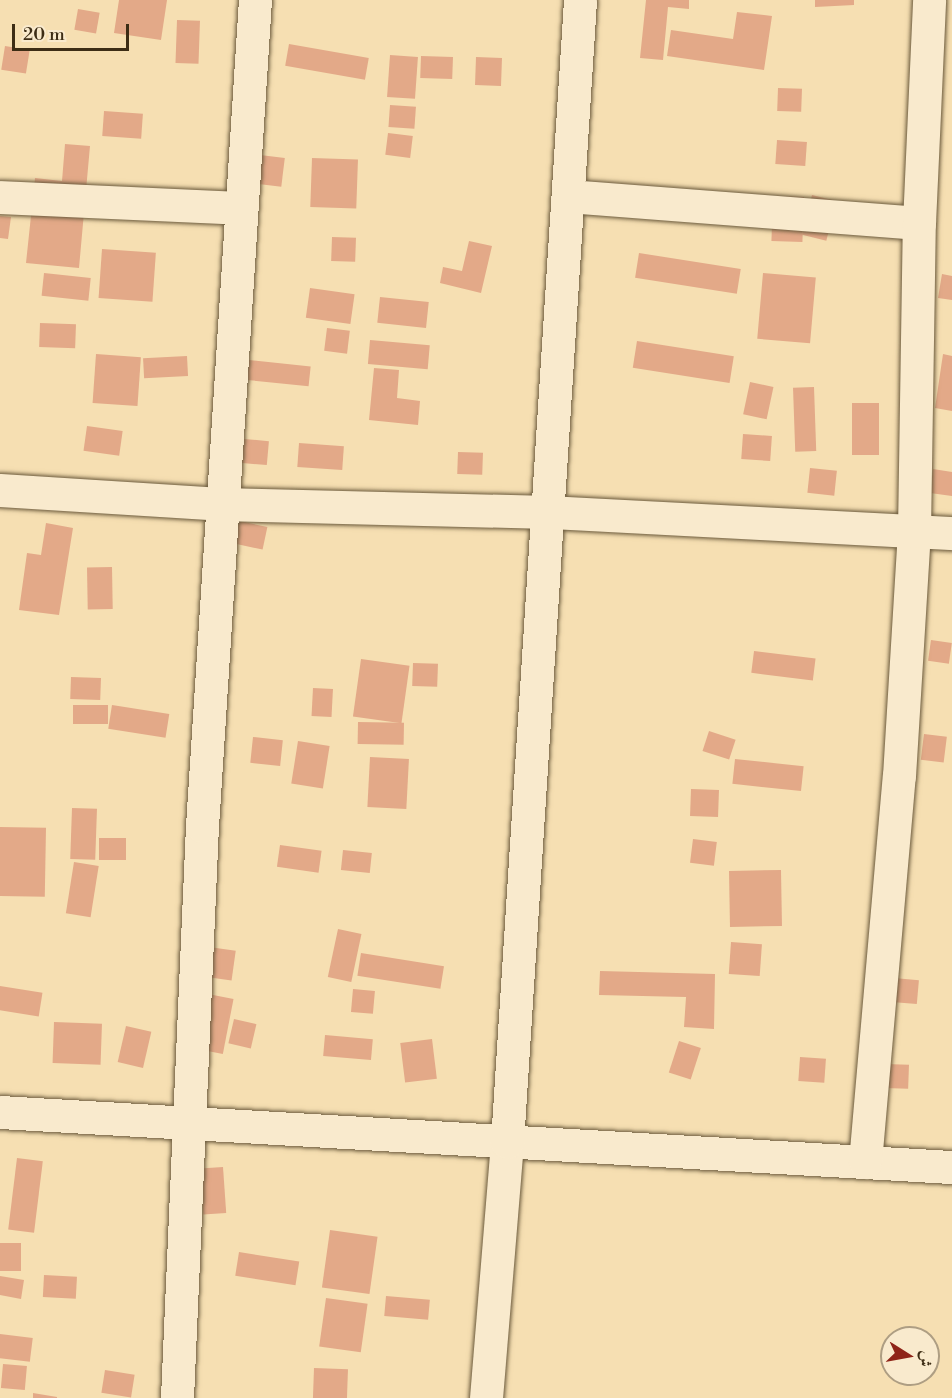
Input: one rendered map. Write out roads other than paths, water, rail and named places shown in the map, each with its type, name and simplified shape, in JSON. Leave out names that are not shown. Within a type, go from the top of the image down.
[{"type":"street","points":[[177,1398],[186,1124],[221,504],[255,0]]},
{"type":"street","points":[[486,1398],[507,1142],[580,0]]},
{"type":"street","points":[[865,1162],[899,776],[914,531],[919,223],[929,0]]},
{"type":"street","points":[[568,196],[919,223]]},
{"type":"street","points":[[0,197],[240,208]]},
{"type":"street","points":[[0,490],[221,504],[549,512],[952,533]]},
{"type":"street","points":[[0,1113],[952,1167]]}]
